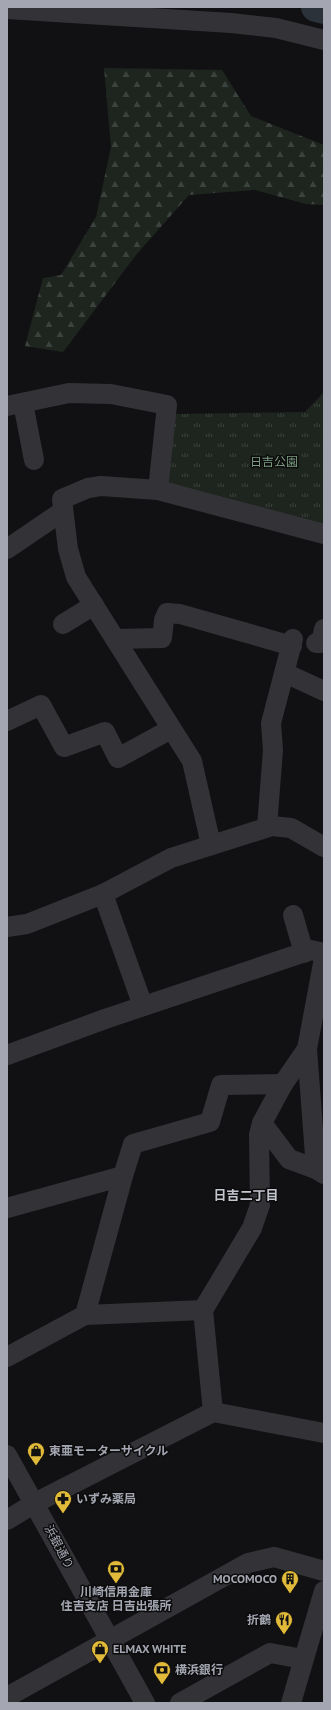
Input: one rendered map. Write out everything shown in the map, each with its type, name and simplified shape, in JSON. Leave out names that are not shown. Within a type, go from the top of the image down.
[{"type":"street","points":[[7,9],[231,23],[276,28],[324,40]]},
{"type":"street","points":[[34,460],[15,405],[69,393],[111,394],[166,405],[158,490]]},
{"type":"street","points":[[211,845],[192,762],[76,576],[68,549],[62,499],[88,488],[101,486],[158,490],[324,534]]},
{"type":"street","points":[[7,549],[63,511]]},
{"type":"street","points":[[63,624],[94,605]]},
{"type":"street","points":[[115,639],[162,638],[164,620],[167,613],[180,614],[293,642],[271,723],[273,750],[267,827]]},
{"type":"street","points":[[285,673],[324,691]]},
{"type":"street","points":[[7,721],[41,705],[64,747],[105,732],[118,758],[171,729]]},
{"type":"street","points":[[7,926],[27,924],[103,894],[171,858],[267,827],[292,828],[324,847]]},
{"type":"street","points":[[103,894],[143,1006]]},
{"type":"street","points":[[293,915],[304,953]]},
{"type":"street","points":[[7,1054],[143,1006],[311,950],[324,953]]},
{"type":"street","points":[[262,1123],[289,1159],[320,1171],[308,1049],[324,958]]},
{"type":"street","points":[[213,1412],[203,1310],[252,1228],[260,1205],[259,1135],[262,1123],[283,1084],[308,1049]]},
{"type":"street","points":[[84,1315],[133,1144],[210,1122],[221,1085],[283,1084]]},
{"type":"street","points":[[7,1208],[123,1176]]},
{"type":"street","points":[[7,1357],[84,1315],[203,1310]]},
{"type":"street","points":[[7,1520],[35,1503],[213,1412],[323,1430]]},
{"type":"street","name":"浜銀通り","points":[[7,1455],[145,1703]]},
{"type":"street","points":[[7,1697],[248,1563],[274,1557],[324,1571]]},
{"type":"street","points":[[291,1703],[324,1591]]},
{"type":"street","points":[[180,1703],[270,1653],[303,1659]]},
{"type":"green space","points":[[104,68],[222,70],[251,116],[324,145],[324,205],[306,204],[255,190],[189,195],[136,255],[63,352],[25,346],[43,278],[61,275],[96,217],[111,147]]},
{"type":"green space","name":"日吉公園","points":[[324,392],[324,522],[319,526],[173,486],[166,480],[174,414],[305,412]]},
{"type":"waterway","points":[[316,7],[324,9]]},
{"type":"place","name":"東亜モーターサイクル","points":[[36,1466]]},
{"type":"place","name":"いずみ薬局","points":[[63,1514]]},
{"type":"place","name":"川崎信用金庫 住吉支店 日吉出張所","points":[[116,1584]]},
{"type":"place","name":"MOCOMOCO","points":[[290,1594]]},
{"type":"place","name":"折鶴","points":[[284,1635]]},
{"type":"place","name":"ELMAX WHITE","points":[[100,1664]]},
{"type":"place","name":"横浜銀行","points":[[162,1685]]},
{"type":"district","name":"日吉二丁目","points":[[246,1195]]}]
